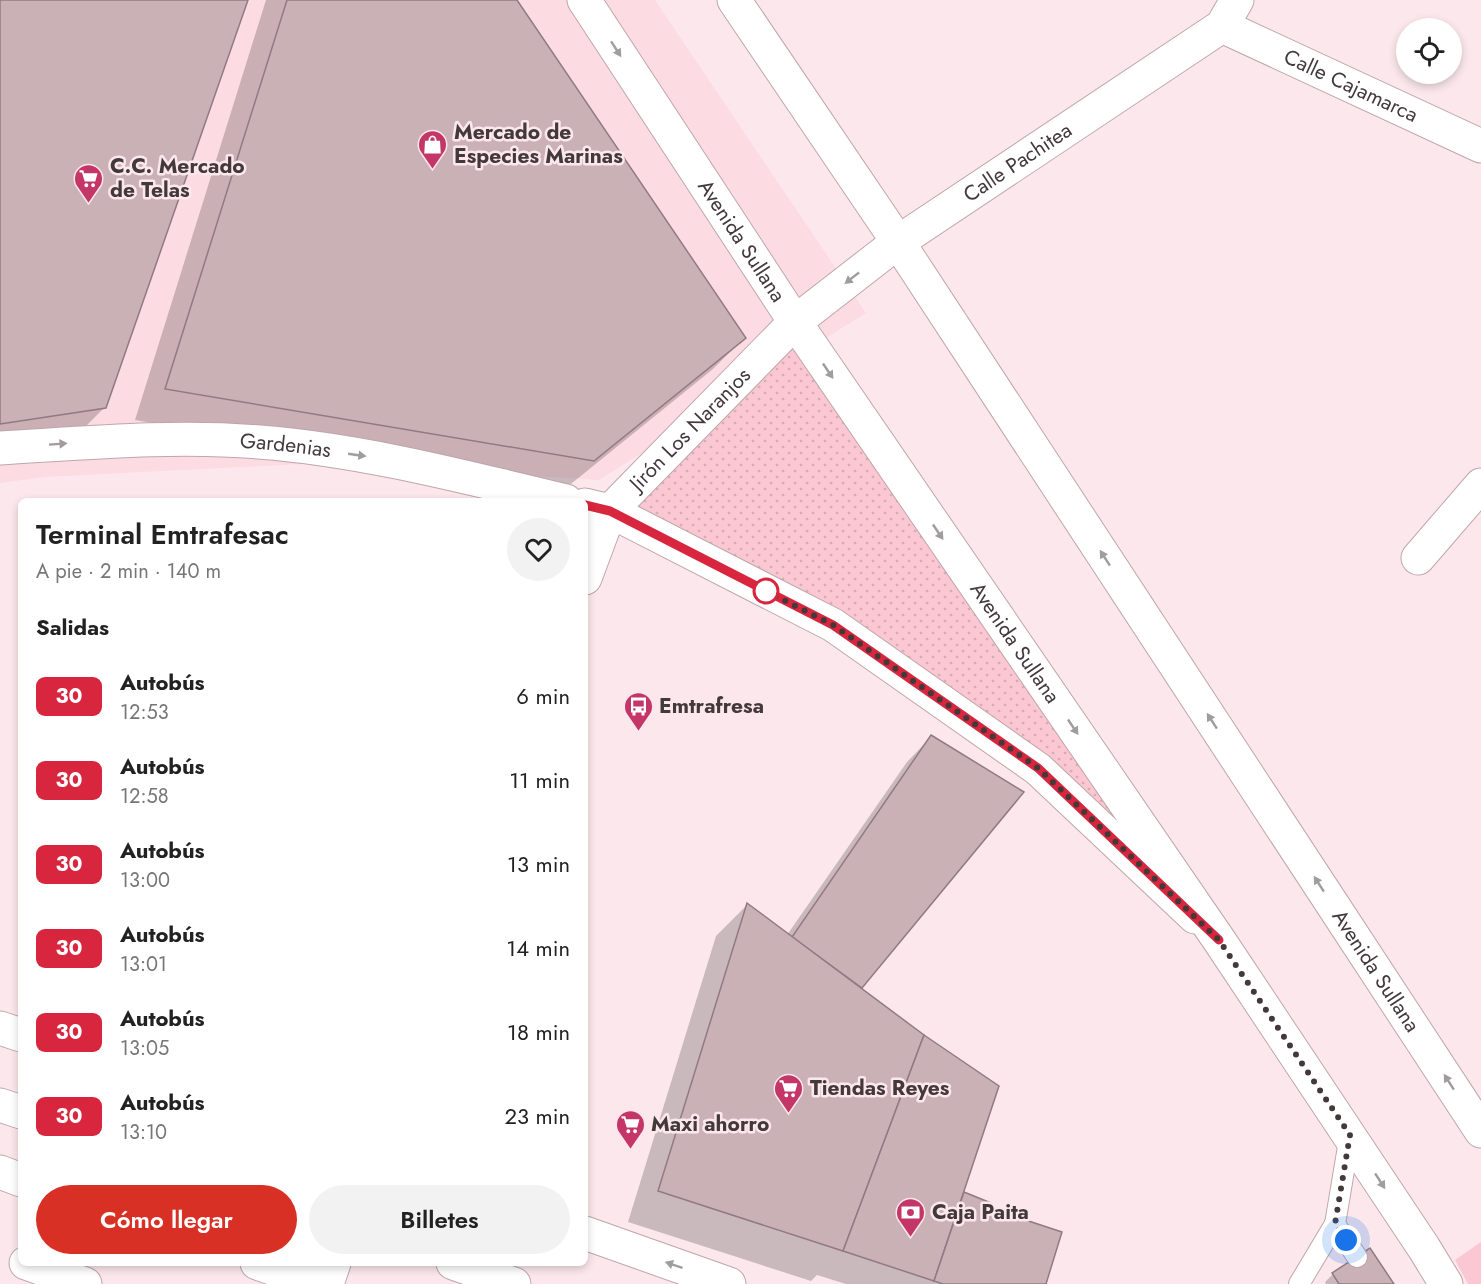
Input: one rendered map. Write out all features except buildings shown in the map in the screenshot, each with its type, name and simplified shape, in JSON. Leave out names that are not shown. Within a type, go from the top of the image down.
[{"type":"main road","name":"Avenida Sullana","points":[[584,0],[795,322],[1219,940],[1350,1135],[1446,1284]]},
{"type":"main road","name":"Avenida Sullana","points":[[734,0],[898,242],[1481,1131]]},
{"type":"main road","name":"Calle Pachitea","points":[[795,322],[898,242],[1229,13]]},
{"type":"main road","name":"Calle Cajamarca","points":[[1229,13],[1481,146]]},
{"type":"main road","name":"Jirón Los Naranjos","points":[[588,560],[597,508],[795,322]]},
{"type":"main road","name":"Gardenias","points":[[0,448],[144,439],[259,442],[400,462],[553,498]]},
{"type":"main road","points":[[1418,558],[1481,484]]},
{"type":"main road","points":[[597,508],[833,625],[1038,768],[1219,940]]},
{"type":"main road","points":[[0,1028],[18,1034]]},
{"type":"main road","points":[[0,1105],[18,1111]]},
{"type":"main road","points":[[0,1172],[18,1179]]},
{"type":"main road","points":[[588,1234],[729,1284]]},
{"type":"main road","points":[[0,1254],[18,1260]]},
{"type":"main road","points":[[34,1266],[85,1284]]},
{"type":"main road","points":[[266,1266],[318,1284]]},
{"type":"main road","points":[[327,1284],[333,1266]]},
{"type":"main road","points":[[466,1266],[499,1274]]},
{"type":"lane","points":[[1299,1284],[1335,1224],[1350,1135]]},
{"type":"lane","points":[[1335,1224],[1357,1257]]},
{"type":"shaded area","points":[[0,0],[655,0],[866,313],[599,480],[323,463],[45,477],[0,483]]},
{"type":"shaded area","points":[[795,322],[1219,940],[1038,768],[833,625],[610,511]]},
{"type":"shaded area","points":[[1481,1242],[1481,1284],[1468,1284],[1455,1260]]},
{"type":"bus line","name":"30","points":[[588,506],[610,511],[833,625],[1038,768],[1219,940]]},
{"type":"place","name":"Mercado de Especies Marinas","points":[[433,170]]},
{"type":"place","name":"C.C. Mercado de Telas","points":[[89,204]]},
{"type":"place","name":"Emtrafresa","points":[[638,732]]},
{"type":"place","name":"Tiendas Reyes","points":[[789,1114]]},
{"type":"place","name":"Maxi ahorro","points":[[630,1150]]},
{"type":"place","name":"Caja Paita","points":[[911,1238]]},
{"type":"route","points":[[766,591],[833,625],[1038,768],[1219,940],[1350,1135],[1335,1224],[1346,1240]]}]
